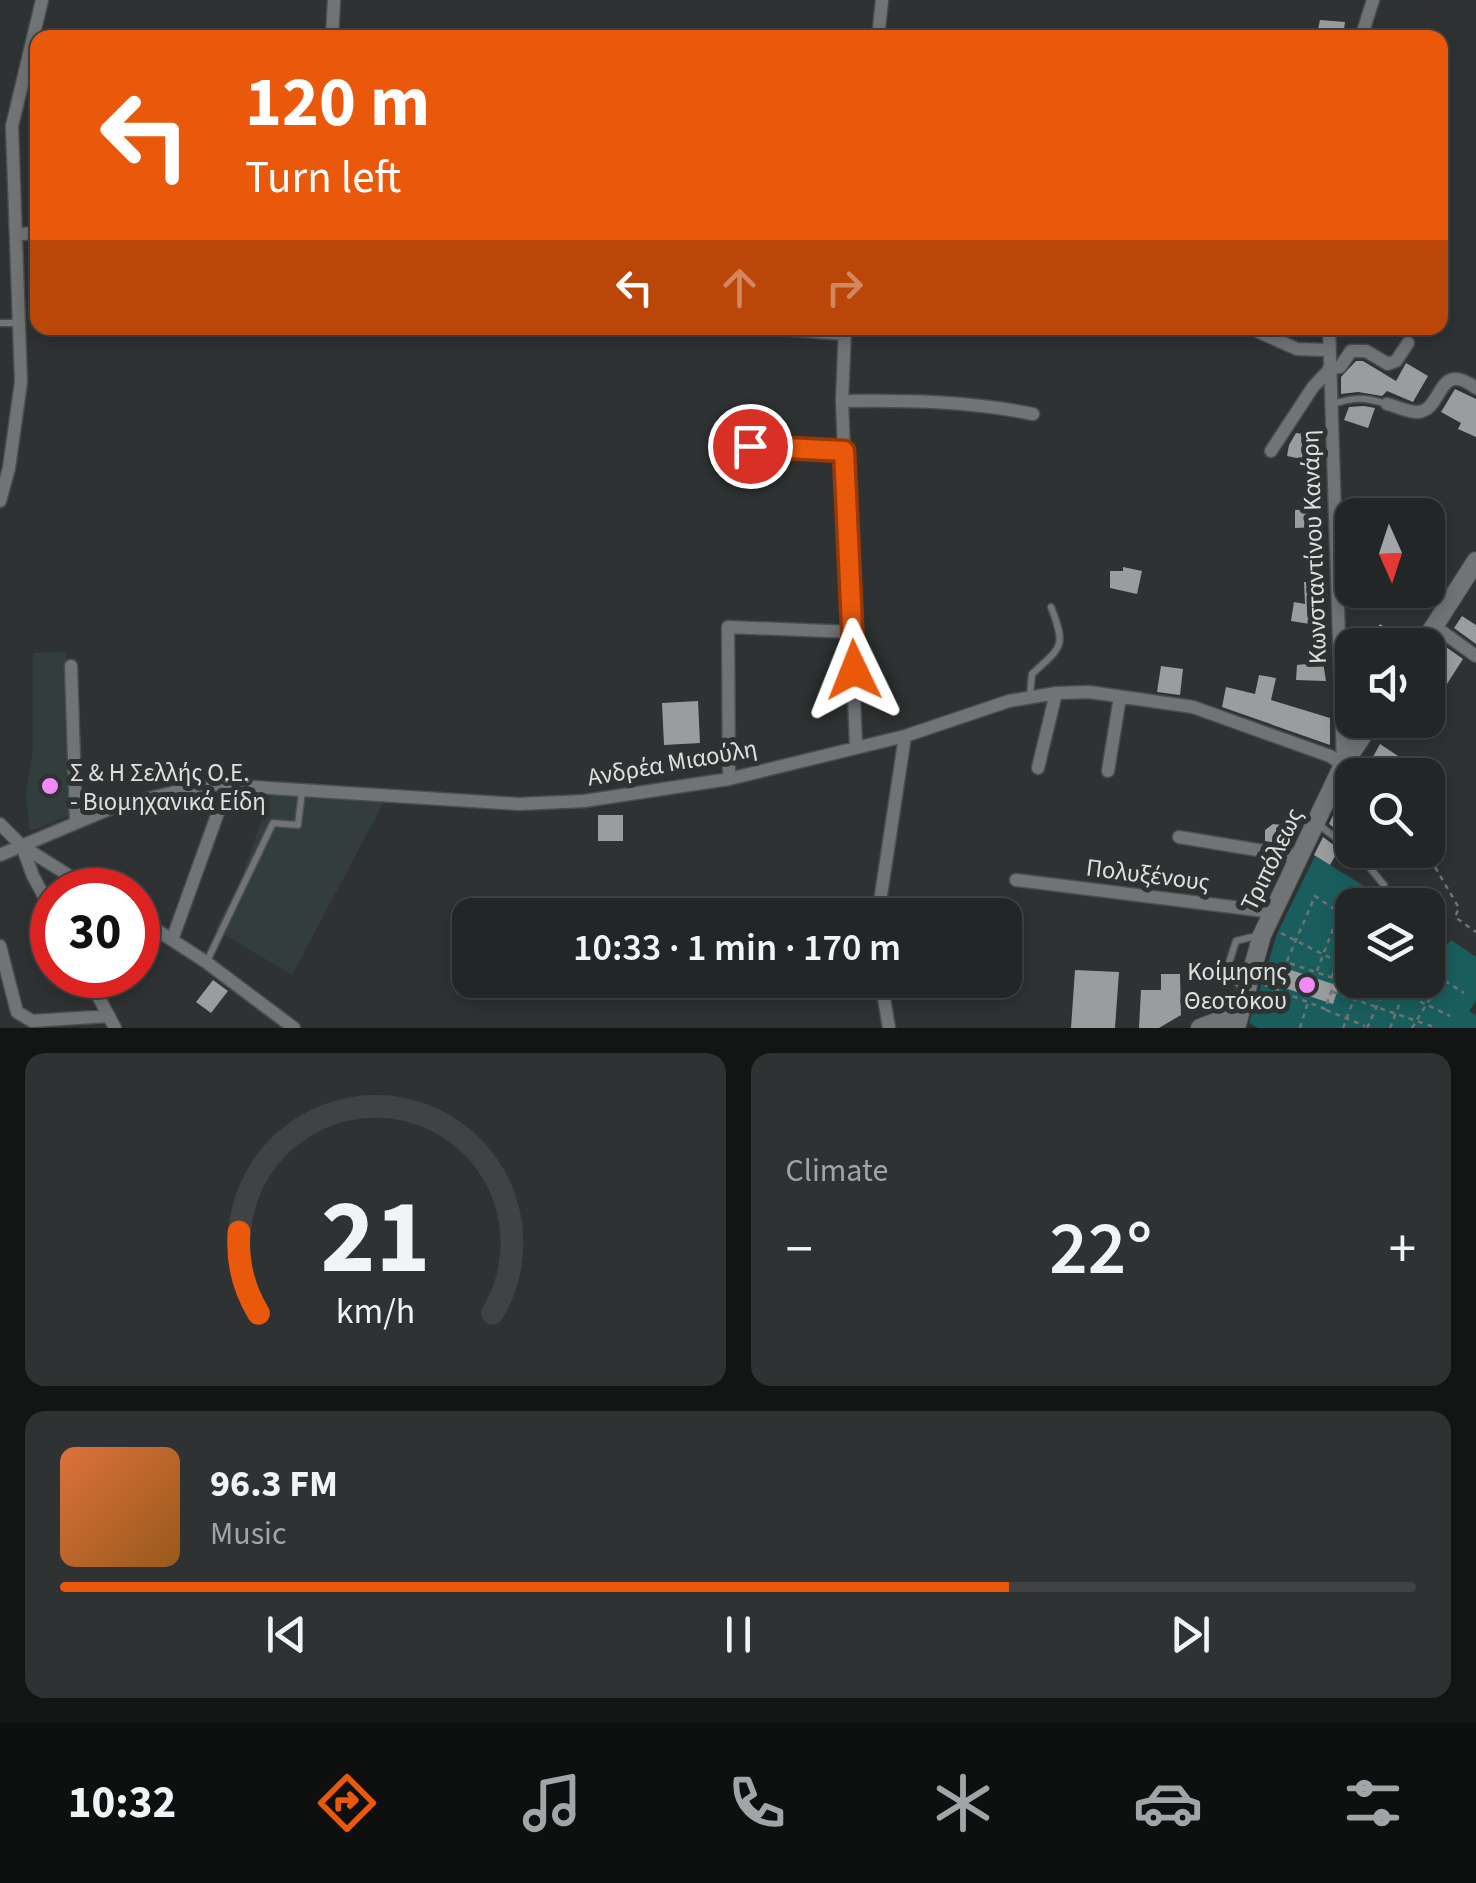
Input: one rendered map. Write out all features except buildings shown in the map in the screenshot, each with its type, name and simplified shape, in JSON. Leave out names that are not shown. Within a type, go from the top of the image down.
[{"type":"main road","points":[[1434,626],[1476,561]]},
{"type":"main road","name":"Τριπόλεως","points":[[1238,1020],[1270,926],[1334,785]]},
{"type":"main road","points":[[1200,1028],[1238,1020]]},
{"type":"street","points":[[35,30],[42,0]]},
{"type":"street","points":[[332,30],[334,0]]},
{"type":"street","points":[[879,30],[882,0]]},
{"type":"street","points":[[1363,30],[1372,0]]},
{"type":"street","points":[[0,501],[9,468],[21,382],[12,126],[30,50]]},
{"type":"street","points":[[16,235],[30,233]]},
{"type":"street","points":[[845,335],[842,401],[856,746]]},
{"type":"street","points":[[1266,335],[1297,349],[1328,350]]},
{"type":"street","name":"Κωνσταντίνου Κανάρη","points":[[1329,335],[1343,758]]},
{"type":"street","points":[[1270,452],[1313,387],[1329,369],[1340,367],[1351,351],[1366,352],[1388,364],[1396,361],[1408,343]]},
{"type":"street","points":[[1387,404],[1418,412],[1429,407],[1443,385],[1455,378],[1476,388]]},
{"type":"street","points":[[842,401],[933,400],[987,404],[1034,414]]},
{"type":"street","points":[[718,444],[844,451]]},
{"type":"street","points":[[1434,626],[1476,656]]},
{"type":"street","points":[[730,778],[728,627],[853,632]]},
{"type":"street","points":[[71,666],[76,821]]},
{"type":"street","name":"Ανδρέα Μιαούλη","points":[[0,855],[114,807],[207,784],[520,804],[584,801],[730,778],[905,736],[1030,696],[1056,693],[1089,692],[1193,707],[1335,759]]},
{"type":"street","points":[[1038,768],[1056,693]]},
{"type":"street","points":[[1108,771],[1120,697]]},
{"type":"street","points":[[881,898],[905,736]]},
{"type":"street","points":[[172,940],[228,785]]},
{"type":"street","points":[[0,824],[22,846],[57,868]]},
{"type":"street","points":[[1179,837],[1300,856]]},
{"type":"street","points":[[22,846],[31,868]]},
{"type":"street","name":"Πολυξένους","points":[[1016,880],[1270,926]]},
{"type":"street","points":[[160,932],[294,1028]]},
{"type":"street","points":[[0,946],[18,1012],[24,1018],[112,1022],[99,998]]},
{"type":"street","points":[[883,998],[889,1028]]},
{"type":"lane","points":[[0,323],[19,323]]},
{"type":"lane","points":[[1330,405],[1352,397],[1387,404]]},
{"type":"lane","points":[[1030,696],[1032,674],[1052,660],[1059,646],[1058,625],[1051,607]]},
{"type":"lane","points":[[206,962],[273,823],[298,825],[302,790]]},
{"type":"lane","points":[[1316,823],[1360,857],[1384,885]]},
{"type":"path","points":[[1435,868],[1459,908],[1455,916],[1476,932]]},
{"type":"path","points":[[1277,990],[1315,896],[1335,909]]},
{"type":"path","points":[[1317,972],[1335,925]]},
{"type":"path","points":[[1270,926],[1335,960]]},
{"type":"path","points":[[1286,962],[1336,979],[1325,1009]]},
{"type":"path","points":[[1331,977],[1335,968]]},
{"type":"path","points":[[1445,981],[1464,993]]},
{"type":"path","points":[[1252,988],[1277,990],[1368,1028],[1380,998]]},
{"type":"path","points":[[1332,992],[1437,1028]]},
{"type":"path","points":[[1390,1028],[1402,998]]},
{"type":"path","points":[[1412,998],[1450,1016]]},
{"type":"path","points":[[1412,1028],[1429,998]]},
{"type":"path","points":[[1344,1028],[1354,999]]},
{"type":"path","points":[[1300,1028],[1308,1002]]},
{"type":"shaded area","points":[[66,652],[69,816],[33,830],[29,829],[26,793],[33,749],[33,653]]},
{"type":"shaded area","points":[[271,794],[385,800],[292,975],[215,929],[239,884]]},
{"type":"shaded area","points":[[1315,856],[1367,888],[1335,888],[1335,998],[1445,998],[1445,944],[1451,940],[1476,957],[1476,1001],[1469,1011],[1476,1015],[1476,1028],[1258,1028],[1249,1023],[1277,934]]},
{"type":"place","name":"Σ & Η Σελλής Ο.Ε. - Βιομηχανικά Είδη","points":[[50,786]]},
{"type":"place","name":"Κοίμησης Θεοτόκου","points":[[1307,985]]},
{"type":"route","points":[[750,446],[844,451],[854,670]]}]
